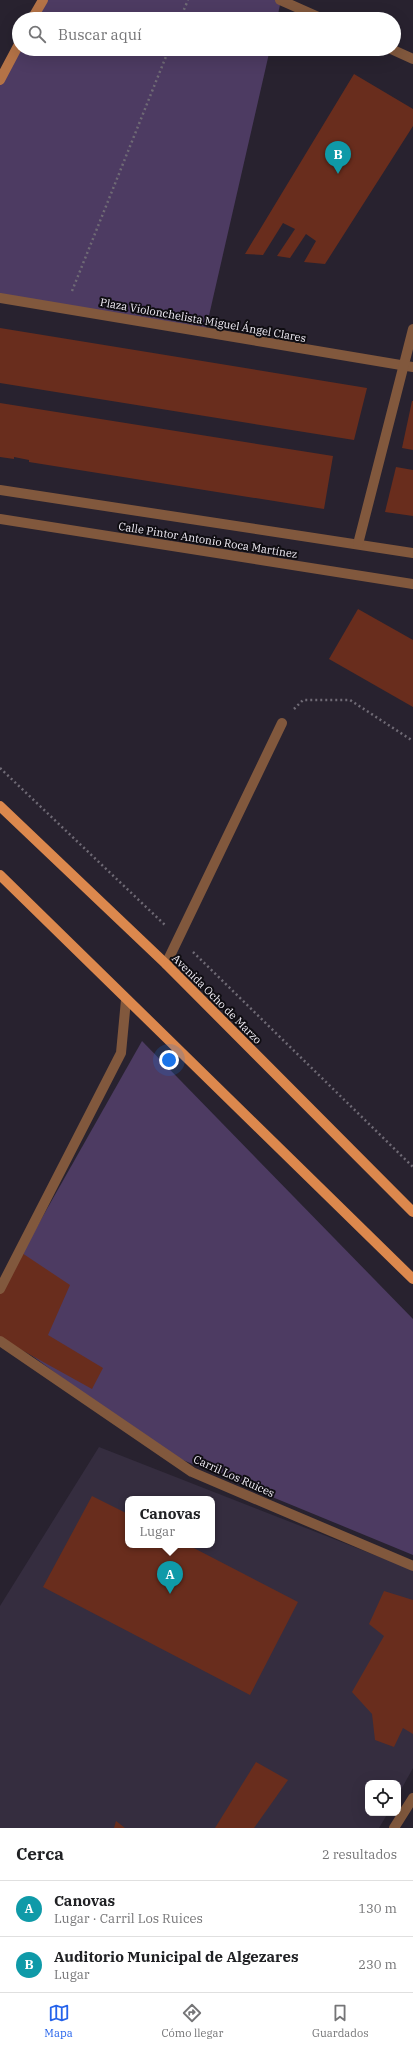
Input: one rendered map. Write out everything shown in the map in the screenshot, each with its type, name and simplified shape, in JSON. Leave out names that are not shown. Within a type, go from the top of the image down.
[{"type":"main road","points":[[36,12],[42,0]]},
{"type":"main road","points":[[0,80],[13,56]]},
{"type":"main road","name":"Avenida Ocho de Marzo","points":[[0,806],[166,964],[413,1212]]},
{"type":"main road","points":[[0,875],[413,1280]]},
{"type":"street","points":[[280,0],[307,12]]},
{"type":"street","points":[[401,54],[413,59]]},
{"type":"street","name":"Plaza Violonchelista Miguel Ángel Clares","points":[[0,298],[413,367]]},
{"type":"street","points":[[358,544],[402,366],[413,329]]},
{"type":"street","points":[[0,490],[413,553]]},
{"type":"street","name":"Calle Pintor Antonio Roca Martínez","points":[[0,519],[413,584]]},
{"type":"street","points":[[166,964],[282,722]]},
{"type":"street","points":[[0,1289],[120,1053],[126,1000]]},
{"type":"street","name":"Carril Los Ruices","points":[[0,1341],[192,1472],[413,1566]]},
{"type":"street","points":[[394,1828],[413,1798]]},
{"type":"path","points":[[183,12],[188,0]]},
{"type":"path","points":[[65,309],[165,56]]},
{"type":"path","points":[[282,722],[303,700],[350,700],[413,741]]},
{"type":"path","points":[[0,768],[178,938],[413,1167]]},
{"type":"shaded area","points":[[43,0],[281,0],[278,12],[36,12]]},
{"type":"shaded area","points":[[15,56],[268,56],[205,333],[0,298],[0,80]]},
{"type":"shaded area","points":[[142,1041],[413,1319],[413,1555],[161,1451],[0,1332],[0,1292]]},
{"type":"shaded area","points":[[99,1447],[413,1570],[413,1768],[401,1790],[401,1780],[365,1780],[365,1816],[386,1816],[379,1828],[0,1828],[0,1606]]},
{"type":"building","points":[[354,74],[413,109],[413,126],[325,264],[304,262],[316,241],[306,234],[290,258],[277,256],[295,229],[283,223],[263,255],[245,254]]},
{"type":"building","points":[[0,328],[367,388],[354,440],[0,383]]},
{"type":"building","points":[[413,401],[413,450],[402,448]]},
{"type":"building","points":[[0,403],[333,456],[324,509],[29,462],[29,460],[14,457],[14,459],[0,457]]},
{"type":"building","points":[[396,467],[413,470],[413,516],[385,512]]},
{"type":"building","points":[[358,609],[413,640],[413,707],[329,659]]},
{"type":"building","points":[[19,1251],[70,1285],[48,1335],[103,1368],[92,1389],[0,1338],[0,1289]]},
{"type":"building","points":[[92,1496],[125,1512],[125,1548],[194,1548],[298,1602],[250,1695],[43,1587]]},
{"type":"building","points":[[384,1591],[413,1600],[413,1734],[403,1728],[394,1747],[375,1740],[372,1714],[352,1692],[384,1636],[369,1624]]},
{"type":"building","points":[[256,1762],[288,1780],[254,1828],[215,1828]]},
{"type":"building","points":[[116,1821],[125,1828],[114,1828]]},
{"type":"place","name":"Auditorio Municipal de Algezares","points":[[338,174]]},
{"type":"place","name":"Canovas","points":[[170,1594]]}]
